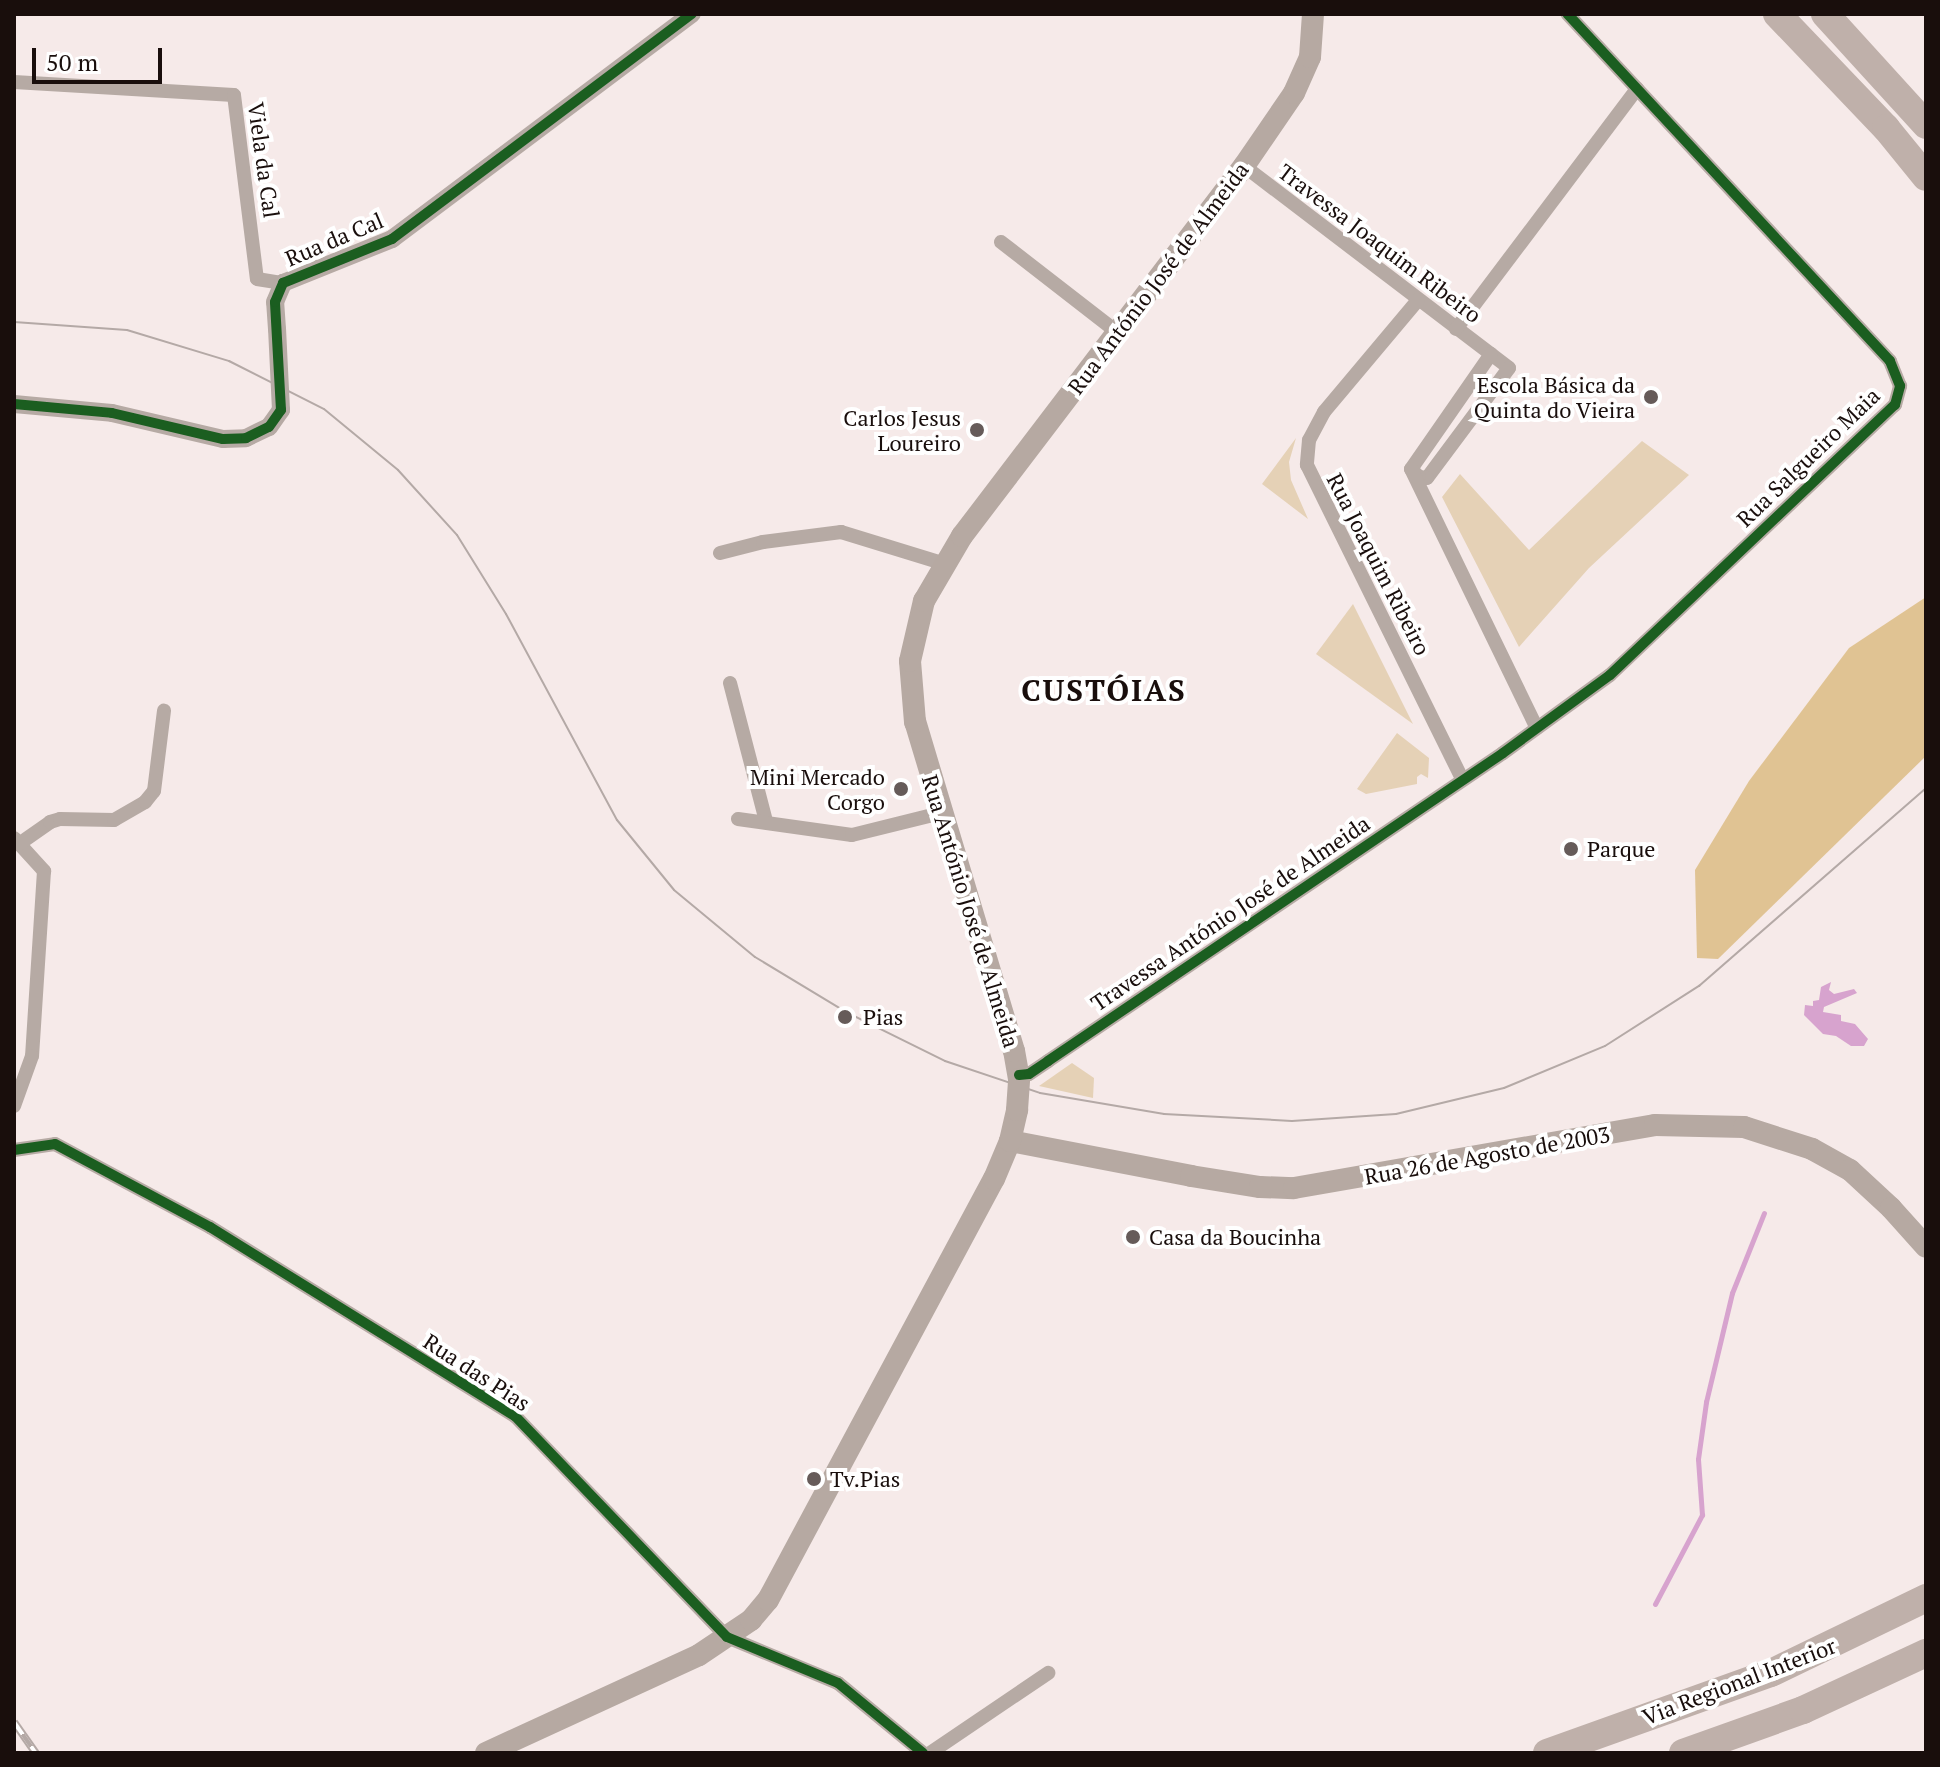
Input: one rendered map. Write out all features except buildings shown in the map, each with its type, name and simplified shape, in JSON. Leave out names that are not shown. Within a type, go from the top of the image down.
[{"type":"highway","points":[[1777,14],[1886,128],[1926,177]]},
{"type":"highway","points":[[1825,14],[1926,125]]},
{"type":"highway","name":"Via Regional Interior","points":[[1547,1753],[1771,1673],[1862,1632],[1926,1598]]},
{"type":"highway","points":[[1683,1753],[1803,1710],[1926,1653]]},
{"type":"main road","name":"Rua António José de Almeida","points":[[486,1753],[699,1655],[751,1620],[768,1600],[994,1179],[1010,1141],[1017,1110],[1019,1077],[915,722],[910,661],[924,601],[962,536],[1244,166],[1294,93],[1310,57],[1313,14]]},
{"type":"main road","name":"Rua 26 de Agosto de 2003","points":[[1010,1141],[1191,1176],[1260,1187],[1294,1188],[1655,1125],[1744,1127],[1812,1149],[1850,1170],[1926,1247]]},
{"type":"street","name":"Rua da Cal","points":[[14,404],[112,413],[223,439],[246,438],[269,427],[281,410],[275,302],[283,283],[392,239],[692,14]]},
{"type":"street","name":"Rua Salgueiro Maia","points":[[1462,779],[1610,675],[1895,405],[1900,386],[1890,361],[1567,14]]},
{"type":"street","name":"Viela da Cal","points":[[14,82],[234,95],[257,279],[283,283]]},
{"type":"street","points":[[1456,329],[1637,89]]},
{"type":"street","name":"Travessa Joaquim Ribeiro","points":[[1244,166],[1456,329],[1491,354],[1509,368],[1427,478],[1419,477],[1411,469],[1491,354]]},
{"type":"street","points":[[1001,242],[1117,332]]},
{"type":"street","name":"Rua Joaquim Ribeiro","points":[[1418,300],[1324,412],[1309,440],[1307,465],[1462,779]]},
{"type":"street","points":[[1411,469],[1537,728]]},
{"type":"street","points":[[720,553],[763,542],[841,532],[945,564]]},
{"type":"street","points":[[730,683],[766,821]]},
{"type":"street","points":[[14,1106],[32,1056],[44,871],[17,841],[50,822],[60,819],[114,820],[145,802],[154,791],[164,711]]},
{"type":"street","name":"Travessa António José de Almeida","points":[[1019,1077],[1029,1074],[1462,779]]},
{"type":"street","points":[[738,819],[852,835],[941,813]]},
{"type":"street","name":"Rua das Pias","points":[[14,1150],[55,1144],[210,1227],[515,1416],[727,1637],[838,1683],[923,1753]]},
{"type":"street","points":[[930,1753],[1048,1673]]},
{"type":"shaded area","points":[[1296,438],[1289,462],[1291,480],[1308,519],[1262,484]]},
{"type":"shaded area","points":[[1642,441],[1689,475],[1589,568],[1519,647],[1442,497],[1460,474],[1529,550]]},
{"type":"shaded area","points":[[1926,597],[1926,756],[1718,959],[1697,958],[1695,870],[1749,781],[1849,648]]},
{"type":"shaded area","points":[[1353,604],[1413,724],[1316,654]]},
{"type":"shaded area","points":[[1397,733],[1429,758],[1428,778],[1421,774],[1417,777],[1417,784],[1366,794],[1357,789]]},
{"type":"shaded area","points":[[1831,982],[1829,990],[1834,994],[1854,989],[1857,993],[1824,1007],[1823,1012],[1841,1015],[1841,1021],[1855,1024],[1868,1039],[1864,1046],[1851,1046],[1836,1036],[1823,1034],[1804,1015],[1805,1005],[1813,1006],[1813,1001],[1819,1000],[1821,987]]},
{"type":"shaded area","points":[[1072,1063],[1094,1078],[1093,1098],[1039,1086]]},
{"type":"waterway","points":[[1655,1604],[1702,1515],[1698,1459],[1706,1402],[1732,1293],[1764,1213]]},
{"type":"tram line","points":[[14,322],[127,330],[229,361],[324,409],[398,470],[457,535],[506,614],[617,820],[674,890],[755,957],[848,1013],[945,1061],[1040,1093],[1164,1114],[1292,1121],[1396,1114],[1504,1088],[1605,1046],[1699,986],[1926,788]]},
{"type":"railway","points":[[14,1722],[36,1753]]},
{"type":"cycle path","points":[[14,404],[112,413],[223,439],[246,438],[269,427],[281,410],[275,302],[283,283],[392,239],[692,14]]},
{"type":"cycle path","points":[[1019,1075],[1029,1074],[1503,753],[1610,675],[1895,405],[1900,386],[1890,361],[1567,14]]},
{"type":"cycle path","points":[[14,1150],[55,1144],[210,1227],[515,1416],[727,1637],[838,1683],[923,1753]]},
{"type":"place","name":"Escola Básica da Quinta do Vieira","points":[[1651,397]]},
{"type":"place","name":"Carlos Jesus Loureiro","points":[[977,430]]},
{"type":"place","name":"Mini Mercado Corgo","points":[[901,789]]},
{"type":"place","name":"Parque","points":[[1571,849]]},
{"type":"place","name":"Pias","points":[[845,1017]]},
{"type":"place","name":"Casa da Boucinha","points":[[1133,1237]]},
{"type":"place","name":"Tv.Pias","points":[[814,1479]]},
{"type":"district","name":"CUSTÓIAS","points":[[1104,690]]}]
